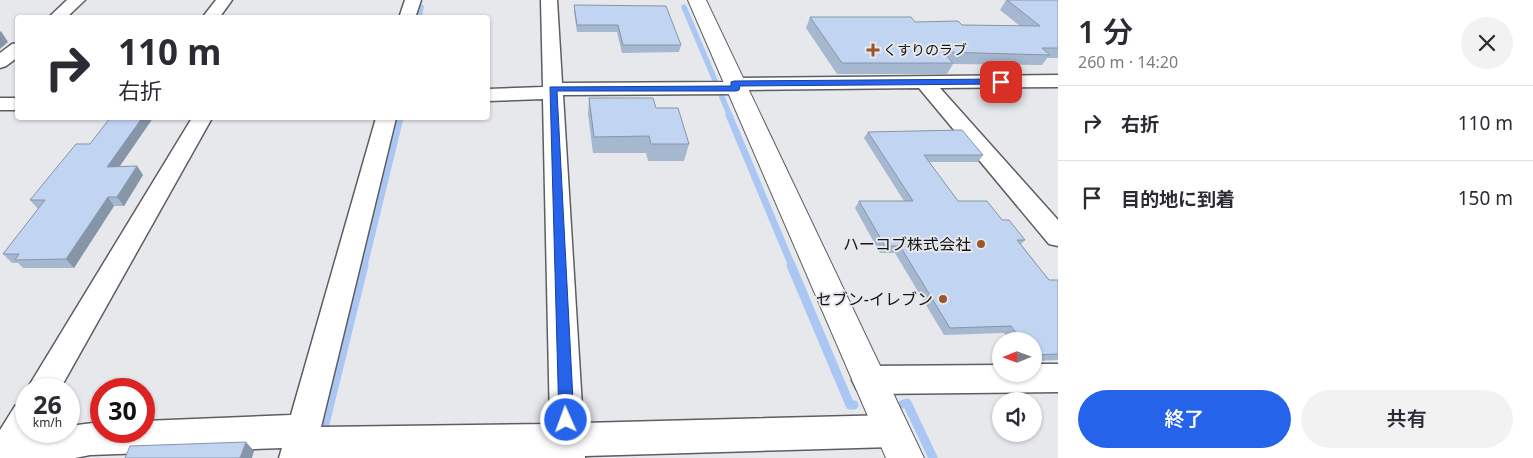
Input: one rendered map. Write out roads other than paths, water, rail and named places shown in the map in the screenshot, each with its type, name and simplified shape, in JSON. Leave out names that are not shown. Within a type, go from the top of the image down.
[{"type":"street","points":[[60,15],[77,0]]},
{"type":"street","points":[[212,15],[224,0]]},
{"type":"street","points":[[408,15],[413,0]]},
{"type":"street","points":[[549,0],[568,449]]},
{"type":"street","points":[[2,456],[90,439],[568,449],[898,445],[727,87],[697,0]]},
{"type":"street","points":[[0,62],[15,50]]},
{"type":"street","points":[[490,96],[553,91],[1058,81]]},
{"type":"street","points":[[925,83],[1058,237]]},
{"type":"street","points":[[0,104],[15,104]]},
{"type":"street","points":[[49,378],[201,120]]},
{"type":"street","points":[[308,444],[386,120]]},
{"type":"street","points":[[868,380],[1058,378]]},
{"type":"street","points":[[2,456],[15,435]]},
{"type":"waterway","points":[[420,15],[421,7]]},
{"type":"waterway","points":[[684,7],[730,116]]},
{"type":"waterway","points":[[729,115],[792,266]]},
{"type":"waterway","points":[[364,266],[400,120]]},
{"type":"waterway","points":[[322,436],[364,265]]},
{"type":"waterway","points":[[791,265],[850,405],[854,405]]},
{"type":"waterway","points":[[903,404],[907,403],[933,458]]},
{"type":"place","name":"くすりのラブ","points":[[873,50]]},
{"type":"place","name":"ハーコブ株式会社","points":[[981,244]]},
{"type":"place","name":"セブン-イレブン","points":[[943,299]]}]
